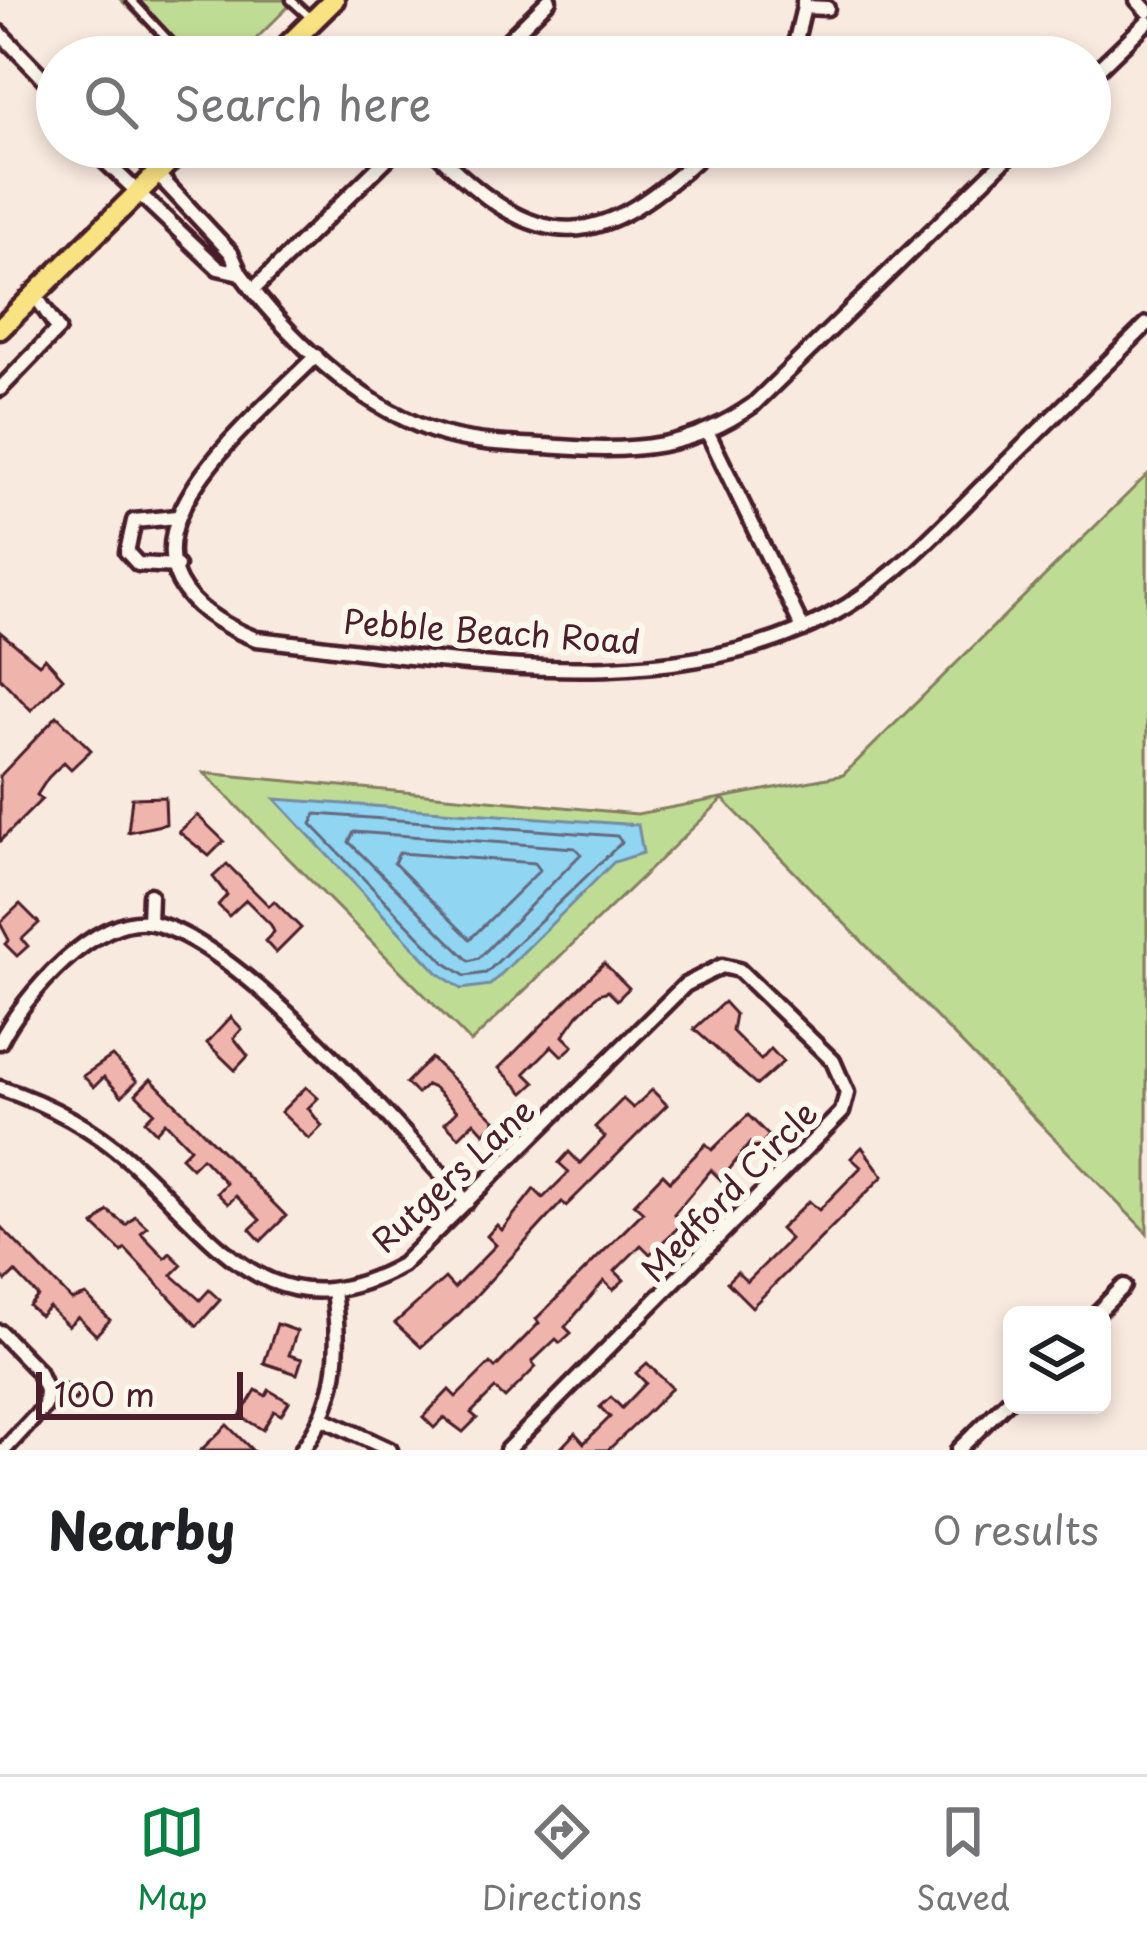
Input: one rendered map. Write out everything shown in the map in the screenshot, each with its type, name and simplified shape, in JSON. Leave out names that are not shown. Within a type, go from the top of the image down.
[{"type":"main road","points":[[298,36],[334,0]]},
{"type":"main road","points":[[0,329],[163,168]]},
{"type":"street","points":[[512,36],[549,0]]},
{"type":"street","points":[[1137,0],[1147,10]]},
{"type":"street","points":[[797,36],[804,3],[827,8]]},
{"type":"street","points":[[1111,57],[1147,22]]},
{"type":"street","points":[[0,33],[36,70]]},
{"type":"street","points":[[111,168],[218,268],[240,273]]},
{"type":"street","points":[[153,168],[231,253],[253,290],[316,356],[374,401],[432,430],[486,442],[611,451],[662,447],[708,433],[754,405],[997,168]]},
{"type":"street","points":[[253,290],[378,168]]},
{"type":"street","points":[[451,168],[472,190],[517,217],[556,230],[609,223],[656,199],[688,168]]},
{"type":"street","points":[[0,389],[58,329],[34,295]]},
{"type":"street","name":"Pebble Beach Road","points":[[177,566],[183,584],[216,623],[275,641],[649,670],[718,658],[803,629],[849,604],[910,558],[1147,324]]},
{"type":"street","points":[[177,517],[134,521],[126,536],[127,552],[138,564],[177,566],[171,547],[177,517],[197,476],[316,356]]},
{"type":"street","points":[[708,433],[803,629]]},
{"type":"street","points":[[149,922],[150,895]]},
{"type":"street","points":[[0,1042],[22,1005],[81,947],[99,934],[149,922],[192,941],[249,982],[467,1202]]},
{"type":"street","name":"Rutgers Lane","points":[[333,1291],[369,1283],[402,1264],[685,985],[722,966]]},
{"type":"street","name":"Medford Circle","points":[[507,1450],[842,1112],[847,1093],[833,1061],[754,981],[740,970],[722,966]]},
{"type":"street","points":[[0,1088],[53,1108],[106,1141],[223,1255],[250,1274],[292,1289],[333,1291],[340,1343],[335,1387],[302,1450]]},
{"type":"street","points":[[1104,1306],[1124,1286]]},
{"type":"street","points":[[0,1332],[38,1371],[46,1390],[45,1406],[4,1450]]},
{"type":"street","points":[[46,1390],[70,1393]]},
{"type":"street","points":[[958,1450],[1003,1405]]},
{"type":"street","points":[[322,1418],[390,1450]]},
{"type":"lane","points":[[130,0],[164,36]]},
{"type":"lane","points":[[291,0],[314,20]]},
{"type":"green space","points":[[121,0],[295,0],[259,36],[157,36]]},
{"type":"green space","points":[[1147,475],[1147,1233],[723,799],[471,1042],[204,773],[637,814],[843,775]]},
{"type":"water","points":[[275,799],[638,825],[643,853],[614,862],[490,985],[461,989],[438,973]]},
{"type":"building","points":[[0,632],[39,664],[45,658],[63,678],[31,710],[0,678]]},
{"type":"building","points":[[57,716],[91,750],[71,769],[64,762],[48,778],[37,795],[42,799],[0,841],[0,776]]},
{"type":"building","points":[[165,797],[166,824],[128,832],[132,798]]},
{"type":"building","points":[[197,815],[224,841],[209,856],[179,832]]},
{"type":"building","points":[[227,864],[269,906],[274,901],[301,928],[276,953],[265,941],[274,932],[271,925],[246,900],[229,916],[218,905],[227,895],[213,877]]},
{"type":"building","points":[[20,904],[39,923],[22,939],[28,946],[17,956],[5,944],[9,940],[0,923]]},
{"type":"building","points":[[604,963],[629,988],[617,1000],[608,991],[599,994],[578,1015],[563,1036],[573,1046],[562,1056],[552,1046],[525,1073],[535,1083],[524,1093],[499,1068]]},
{"type":"building","points":[[724,1002],[735,1014],[732,1031],[761,1060],[771,1049],[783,1062],[757,1085],[694,1029]]},
{"type":"building","points":[[231,1017],[242,1029],[234,1038],[248,1056],[235,1070],[207,1043]]},
{"type":"building","points":[[112,1056],[137,1081],[122,1096],[104,1077],[94,1087],[83,1076]]},
{"type":"building","points":[[431,1058],[496,1121],[484,1133],[474,1122],[459,1137],[445,1123],[457,1111],[434,1088],[427,1085],[417,1094],[406,1083]]},
{"type":"building","points":[[151,1079],[286,1216],[261,1241],[250,1229],[260,1220],[236,1196],[228,1204],[217,1193],[226,1183],[202,1158],[192,1168],[181,1157],[190,1148],[165,1122],[156,1132],[145,1121],[154,1112],[136,1094]]},
{"type":"building","points":[[306,1087],[318,1098],[308,1108],[322,1126],[309,1139],[281,1112]]},
{"type":"building","points":[[652,1090],[667,1105],[566,1206],[562,1202],[460,1313],[421,1347],[395,1323],[445,1278],[454,1288],[496,1245],[487,1236],[497,1225],[502,1230],[534,1189],[543,1198],[569,1172],[559,1163],[569,1152],[580,1163],[605,1137],[595,1127],[623,1099],[633,1108]]},
{"type":"building","points":[[748,1115],[769,1136],[756,1149],[750,1143],[721,1180],[711,1170],[674,1214],[683,1223],[650,1254],[641,1245],[615,1271],[624,1280],[613,1290],[604,1281],[565,1327],[571,1333],[560,1343],[556,1339],[532,1362],[536,1367],[505,1398],[495,1389],[471,1413],[477,1418],[463,1432],[444,1418],[434,1428],[423,1417],[449,1390],[456,1397],[490,1363],[495,1368],[539,1323],[536,1319],[643,1212],[634,1204],[663,1174],[670,1181],[706,1144],[712,1150]]},
{"type":"building","points":[[862,1147],[883,1176],[752,1307],[727,1282],[737,1272],[747,1282],[790,1239],[780,1229],[809,1201],[819,1210],[861,1167],[851,1158]]},
{"type":"building","points":[[108,1211],[126,1225],[135,1216],[147,1227],[141,1233],[165,1258],[170,1253],[182,1265],[172,1275],[200,1300],[209,1290],[220,1300],[197,1326],[125,1249],[122,1252],[94,1225]]},
{"type":"building","points":[[0,1226],[72,1300],[86,1295],[110,1320],[96,1335],[78,1317],[68,1326],[49,1307],[40,1316],[29,1306],[38,1296],[15,1272],[6,1281],[0,1275]]},
{"type":"building","points":[[277,1324],[297,1331],[289,1355],[302,1359],[297,1374],[264,1363]]},
{"type":"building","points":[[647,1363],[672,1388],[643,1417],[608,1450],[559,1450],[575,1433],[584,1443],[610,1417],[600,1407],[611,1397],[622,1408],[646,1383],[636,1373]]},
{"type":"building","points":[[256,1390],[266,1396],[269,1390],[289,1402],[281,1415],[274,1411],[263,1430],[240,1416]]},
{"type":"building","points":[[227,1425],[252,1450],[201,1450]]}]
